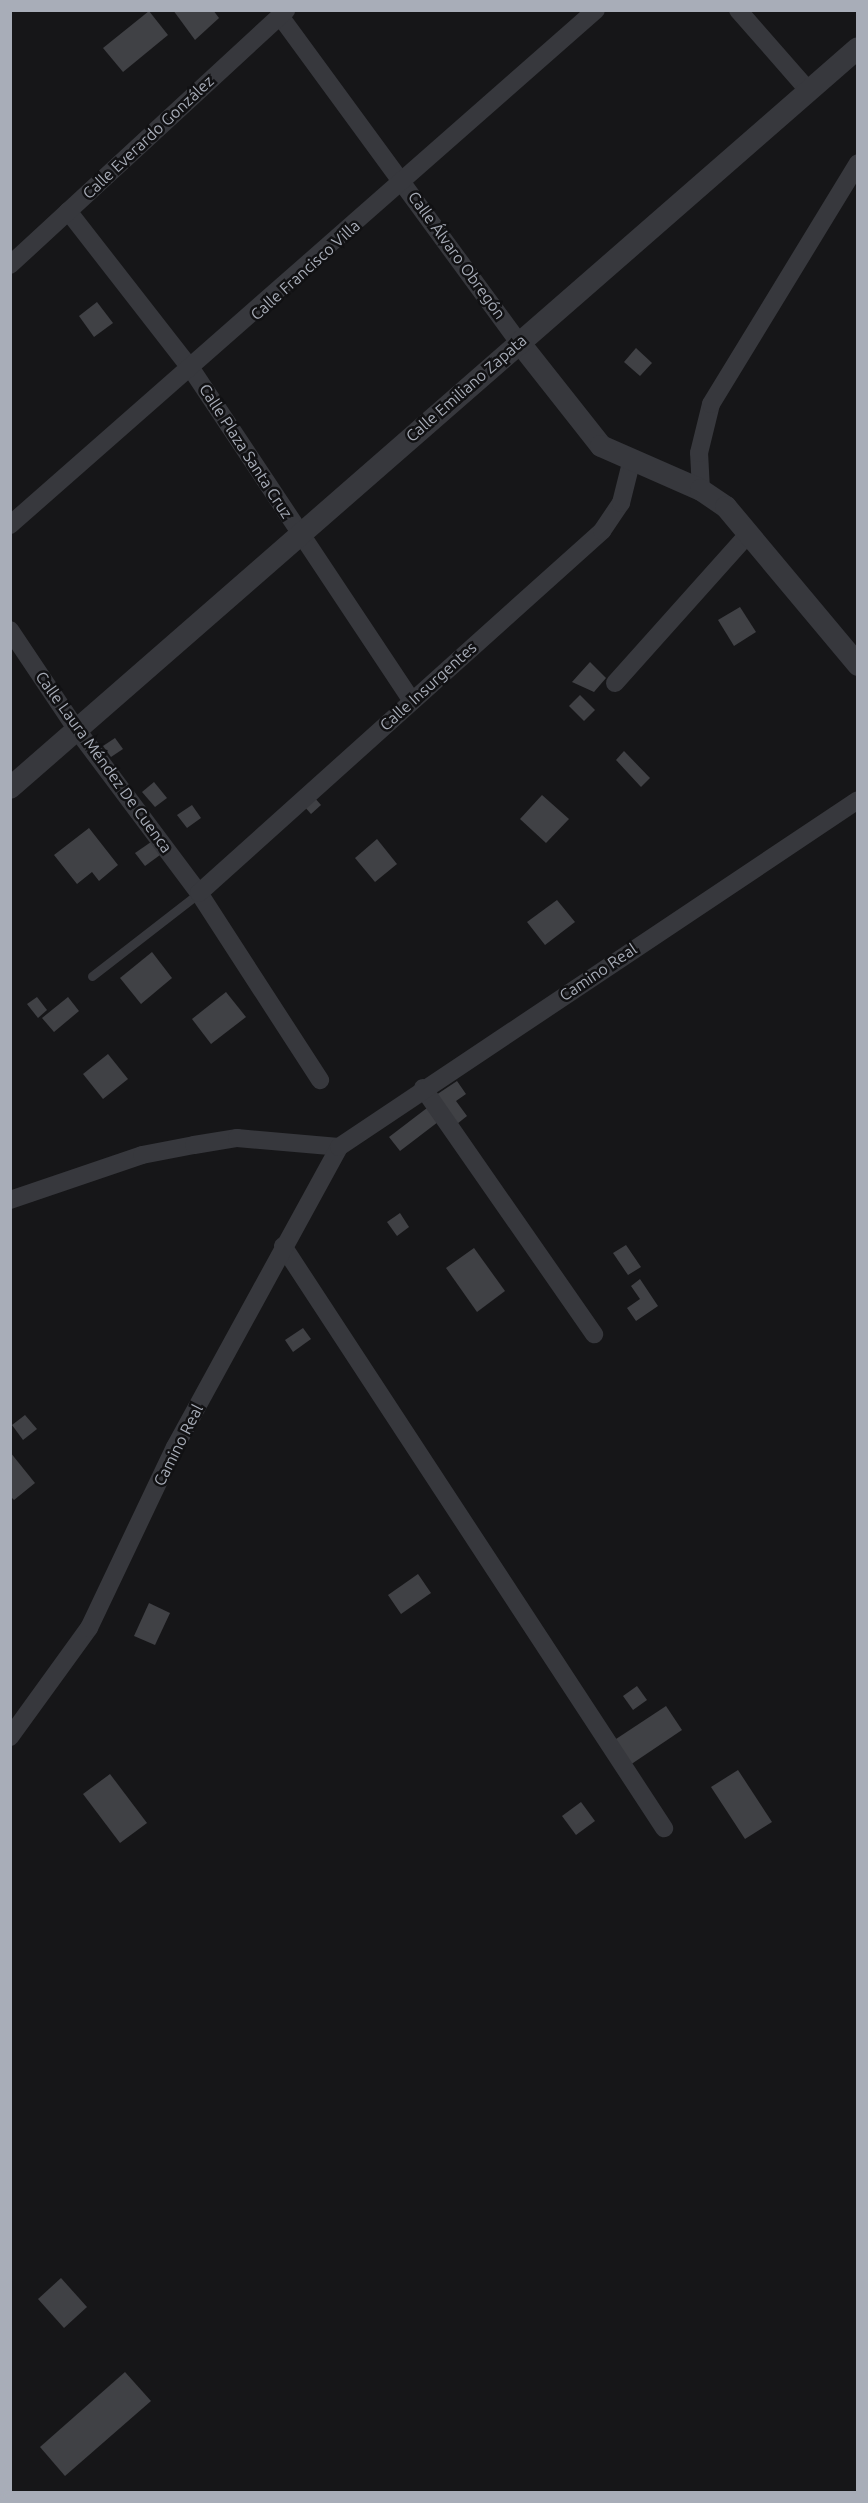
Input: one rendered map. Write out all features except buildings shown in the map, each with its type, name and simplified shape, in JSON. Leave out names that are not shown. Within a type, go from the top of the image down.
[{"type":"street","name":"Calle Francisco Villa","points":[[10,525],[192,370],[596,10]]},
{"type":"street","points":[[738,10],[808,90]]},
{"type":"street","name":"Calle Álvaro Obregón","points":[[283,13],[581,428],[631,463],[701,490],[749,532],[858,665]]},
{"type":"street","name":"Calle Everardo González","points":[[10,265],[283,13]]},
{"type":"street","name":"Calle Emiliano Zapata","points":[[10,788],[299,532],[858,48]]},
{"type":"street","points":[[701,490],[699,453],[711,404],[858,163]]},
{"type":"street","name":"Calle Plaza Santa Cruz","points":[[69,211],[192,370],[411,699]]},
{"type":"street","name":"Calle Insurgentes","points":[[199,892],[411,699],[602,531],[621,502],[631,463]]},
{"type":"street","points":[[615,683],[749,532]]},
{"type":"street","name":"Calle Laura Méndez De Cuenca","points":[[10,630],[77,730],[199,892],[320,1080]]},
{"type":"street","name":"Camino Real","points":[[10,1737],[89,1628],[175,1448],[283,1246],[339,1147],[423,1088],[858,800]]},
{"type":"street","points":[[423,1088],[594,1334]]},
{"type":"street","points":[[10,1200],[142,1155],[194,1144],[237,1138],[339,1147]]},
{"type":"street","points":[[283,1246],[664,1828]]},
{"type":"lane","points":[[92,976],[199,892]]}]
